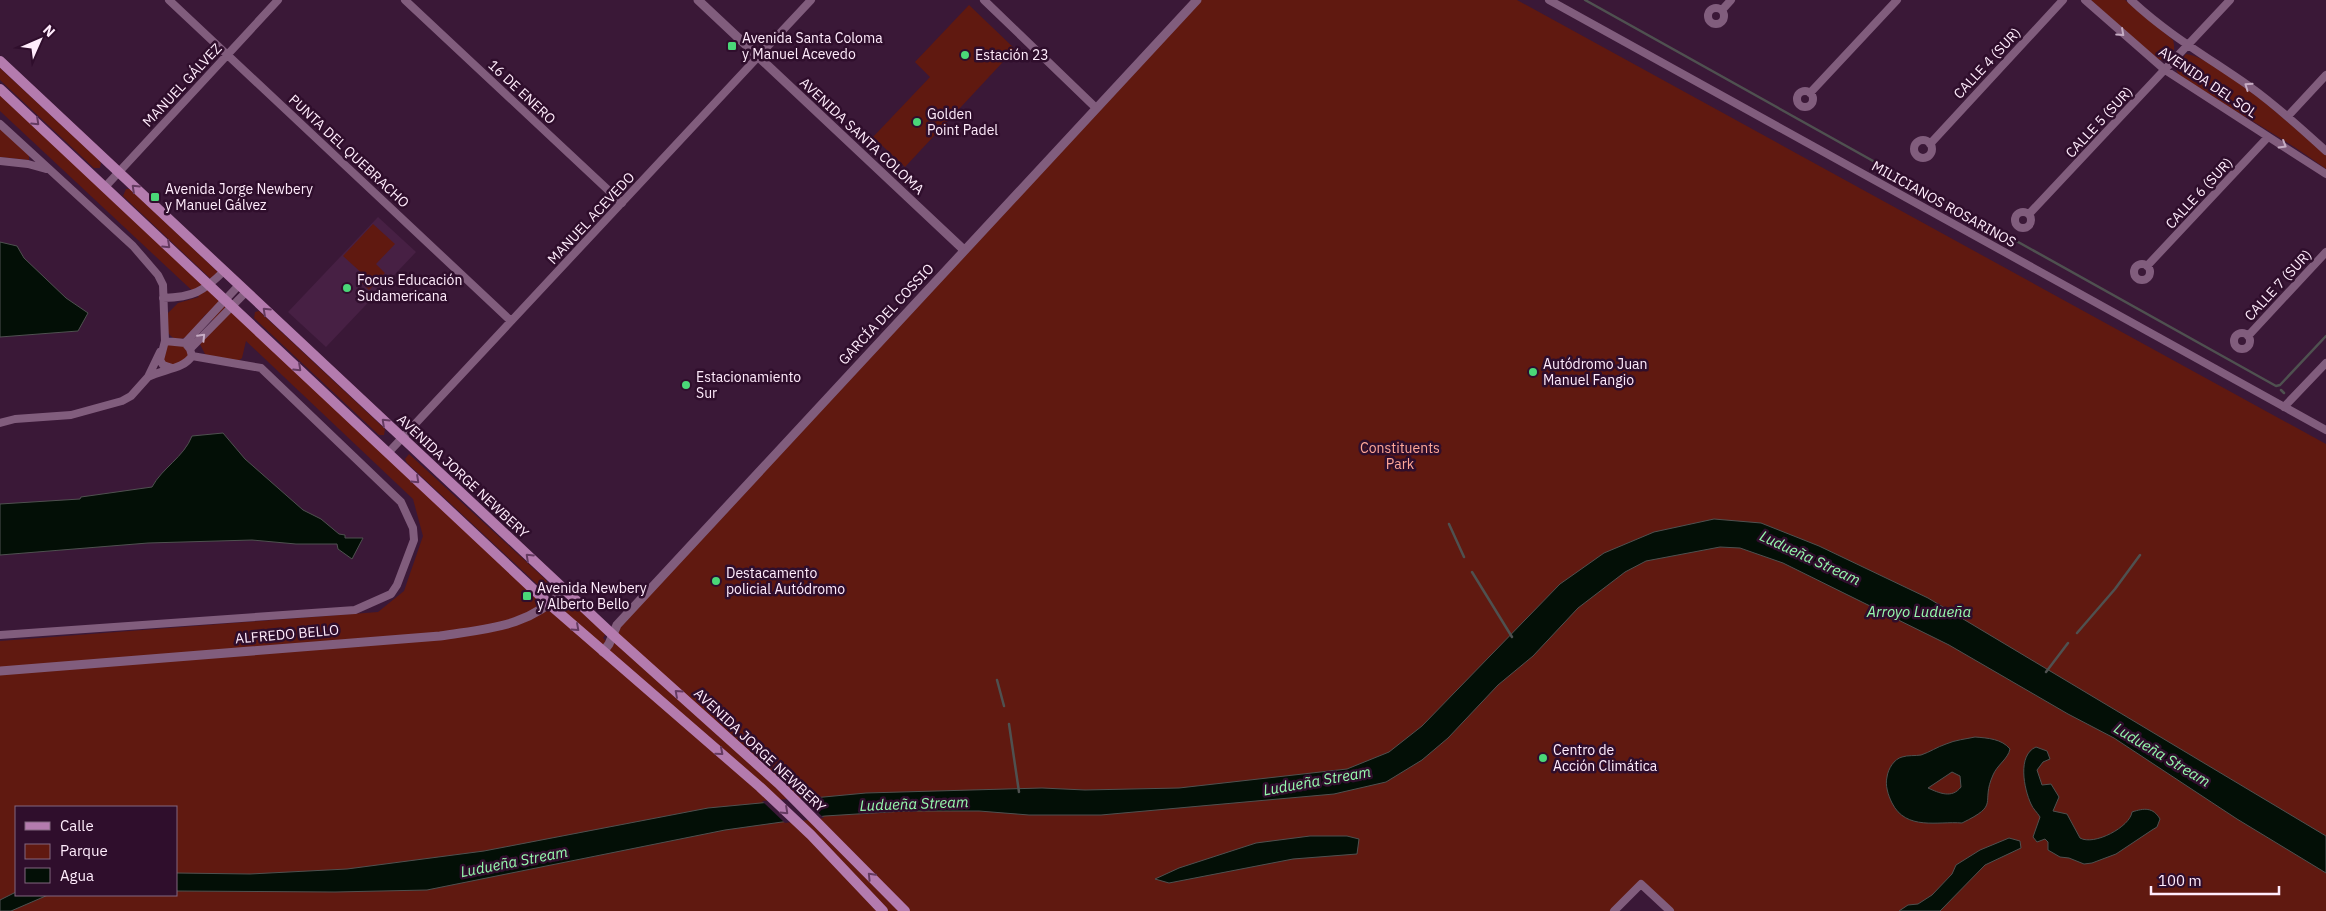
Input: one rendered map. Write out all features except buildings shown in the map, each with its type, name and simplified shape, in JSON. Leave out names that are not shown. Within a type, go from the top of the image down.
[{"type":"main road","name":"AVENIDA JORGE NEWBERY","points":[[0,61],[613,635],[778,784],[830,833],[905,911]]},
{"type":"main road","name":"AVENIDA JORGE NEWBERY","points":[[0,88],[549,604],[760,787],[810,835],[883,911]]},
{"type":"street","name":"PUNTA DEL QUEBRACHO","points":[[170,0],[511,321]]},
{"type":"street","name":"MANUEL GÁLVEZ","points":[[105,187],[278,0]]},
{"type":"street","name":"16 DE ENERO","points":[[405,0],[622,203]]},
{"type":"street","name":"AVENIDA SANTA COLOMA","points":[[698,0],[964,250]]},
{"type":"street","name":"MANUEL ACEVEDO","points":[[388,453],[811,0]]},
{"type":"street","points":[[984,0],[1096,108]]},
{"type":"street","name":"GARCÍA DEL COSSIO","points":[[603,652],[617,625],[1197,0]]},
{"type":"street","name":"MILICIANOS ROSARINOS","points":[[1549,0],[2326,430]]},
{"type":"street","points":[[1722,10],[1731,0]]},
{"type":"street","points":[[1810,93],[1897,0]]},
{"type":"street","name":"CALLE 4 (SUR)","points":[[1930,144],[2063,0]]},
{"type":"street","name":"AVENIDA DEL SOL","points":[[2085,0],[2165,70],[2326,174]]},
{"type":"street","name":"AVENIDA DEL SOL","points":[[2131,0],[2187,46],[2250,87],[2288,116],[2326,151]]},
{"type":"street","name":"CALLE 5 (SUR)","points":[[2029,214],[2230,0]]},
{"type":"street","points":[[2288,116],[2326,75]]},
{"type":"street","points":[[0,124],[148,262],[162,285],[165,341],[148,377],[132,396],[122,401],[71,415],[15,419],[0,423]]},
{"type":"street","name":"CALLE 6 (SUR)","points":[[2147,266],[2268,136]]},
{"type":"street","points":[[0,161],[28,164],[48,170]]},
{"type":"street","name":"CALLE 7 (SUR)","points":[[2248,336],[2326,252]]},
{"type":"street","points":[[163,298],[184,297],[210,286],[224,271]]},
{"type":"street","points":[[148,377],[160,370],[182,366],[189,349],[242,288]]},
{"type":"street","points":[[0,635],[355,610],[391,594],[398,586],[414,540],[413,528],[394,493],[260,368],[165,341]]},
{"type":"street","points":[[160,352],[160,360],[163,364],[172,368]]},
{"type":"street","points":[[2284,407],[2326,363]]},
{"type":"street","name":"ALFREDO BELLO","points":[[0,672],[440,636],[506,625],[536,614],[565,590]]},
{"type":"street","points":[[1614,911],[1642,884],[1670,911]]},
{"type":"shaded area","name":"Focus Educación Sudamericana","points":[[378,217],[416,252],[326,347],[288,312]]},
{"type":"green space","name":"Constituents Park","points":[[1197,0],[1517,0],[2326,444],[2326,911],[1670,911],[1641,884],[1614,911],[0,911],[0,641],[378,612],[404,591],[423,536],[413,499],[246,341],[242,358],[238,361],[206,356],[200,344],[217,325],[206,314],[189,335],[179,339],[171,336],[167,327],[167,314],[178,303],[199,297],[0,111],[0,89],[549,604],[558,596],[568,606],[574,605],[603,632],[605,635],[603,638],[609,644],[617,625]]},
{"type":"green space","points":[[2091,0],[2125,0],[2173,40],[2174,49],[2172,54],[2166,61],[2148,53],[2137,45]]},
{"type":"green space","points":[[969,5],[1015,49],[905,167],[873,137],[930,77],[915,62]]},
{"type":"green space","points":[[2186,54],[2199,58],[2237,81],[2279,114],[2326,155],[2326,169],[2290,144],[2179,75],[2175,68]]},
{"type":"green space","points":[[0,68],[97,158],[101,163],[100,168],[94,168],[0,80]]},
{"type":"green space","points":[[0,127],[29,154],[29,160],[0,157]]},
{"type":"green space","points":[[126,189],[130,189],[220,274],[213,281],[123,196]]},
{"type":"green space","points":[[373,224],[395,244],[376,264],[385,273],[369,290],[360,281],[365,276],[343,256]]},
{"type":"green space","points":[[259,311],[385,429],[384,435],[379,435],[254,318],[255,312]]},
{"type":"green space","points":[[165,341],[185,343],[192,356],[182,366],[163,365]]},
{"type":"green space","points":[[409,454],[545,579],[548,583],[546,586],[539,586],[407,463],[405,459]]},
{"type":"water","points":[[0,242],[17,246],[24,258],[66,298],[88,313],[78,331],[0,337]]},
{"type":"water","points":[[223,433],[245,459],[303,510],[321,519],[339,534],[345,535],[345,538],[363,538],[352,559],[338,549],[337,544],[296,544],[252,540],[148,543],[0,555],[0,504],[80,499],[81,497],[152,487],[161,474],[184,450],[192,436]]},
{"type":"water","name":"Arroyo Ludueña","points":[[1714,519],[1761,523],[1819,546],[1928,598],[2326,836],[2326,873],[2237,819],[2114,738],[2068,714],[1949,645],[1783,563],[1740,548],[1720,547],[1646,561],[1625,572],[1578,608],[1533,656],[1498,685],[1448,738],[1422,760],[1386,782],[1334,794],[1101,815],[1029,815],[979,811],[905,811],[825,816],[725,830],[427,890],[335,892],[178,891],[178,873],[250,874],[347,869],[484,851],[708,808],[866,793],[1042,788],[1085,790],[1179,788],[1347,769],[1389,752],[1422,726],[1560,584],[1604,553],[1654,532]]},
{"type":"water","points":[[1975,737],[2003,743],[2010,749],[1993,775],[1986,807],[1981,812],[1962,823],[1923,823],[1905,818],[1898,812],[1892,803],[1886,783],[1894,762],[1902,757],[1921,755],[1949,743]],"holes":[[[1952,772],[1960,776],[1961,787],[1954,793],[1945,794],[1928,788]]]},
{"type":"water","points":[[2036,747],[2047,751],[2050,759],[2043,762],[2037,770],[2042,785],[2051,784],[2059,797],[2053,811],[2067,814],[2080,838],[2086,840],[2094,839],[2110,834],[2125,824],[2132,812],[2140,810],[2151,810],[2157,815],[2160,819],[2157,827],[2116,854],[2092,863],[2084,864],[2069,858],[2060,857],[2048,850],[2048,842],[2045,839],[2037,842],[2033,837],[2040,817],[2031,804],[2024,781],[2026,757]]},
{"type":"water","points":[[1310,836],[1347,836],[1359,839],[1357,854],[1293,859],[1169,883],[1155,879],[1179,868],[1256,843]]},
{"type":"water","points":[[2009,838],[2020,841],[2021,848],[1985,865],[1940,911],[1899,911],[1908,905],[1918,904],[1932,895],[1952,874],[1956,865],[1980,850]]},
{"type":"water","points":[[15,892],[15,896],[46,896],[11,911],[0,911],[0,900]]},
{"type":"pier","points":[[802,798],[824,818],[785,823],[762,801]]},
{"type":"waterway","points":[[1585,0],[2276,386],[2280,385],[2326,336]]},
{"type":"waterway","points":[[2281,390],[2284,393]]},
{"type":"waterway","points":[[1449,524],[1464,557]]},
{"type":"waterway","points":[[2077,633],[2115,589],[2140,555]]},
{"type":"waterway","points":[[1472,572],[1512,637]]},
{"type":"waterway","points":[[2046,672],[2068,643]]},
{"type":"waterway","points":[[997,680],[1004,706]]},
{"type":"waterway","points":[[1009,724],[1019,792]]},
{"type":"place","name":"Avenida Santa Coloma y Manuel Acevedo","points":[[732,46]]},
{"type":"place","name":"Estación 23","points":[[965,55]]},
{"type":"place","name":"Golden Point Padel","points":[[917,122]]},
{"type":"place","name":"Avenida Jorge Newbery y Manuel Gálvez","points":[[155,197]]},
{"type":"place","name":"Focus Educación Sudamericana","points":[[347,288]]},
{"type":"place","name":"Autódromo Juan Manuel Fangio","points":[[1533,372]]},
{"type":"place","name":"Estacionamiento Sur","points":[[686,385]]},
{"type":"place","name":"Destacamento policial Autódromo","points":[[716,581]]},
{"type":"place","name":"Avenida Newbery y Alberto Bello","points":[[527,596]]},
{"type":"place","name":"Centro de Acción Climática","points":[[1543,758]]},
{"type":"water label","name":"Ludueña Stream","points":[[1810,558]]},
{"type":"water label","name":"Ludueña Stream","points":[[2162,755]]},
{"type":"water label","name":"Ludueña Stream","points":[[1317,781]]},
{"type":"water label","name":"Ludueña Stream","points":[[914,804]]},
{"type":"water label","name":"Ludueña Stream","points":[[514,862]]}]
